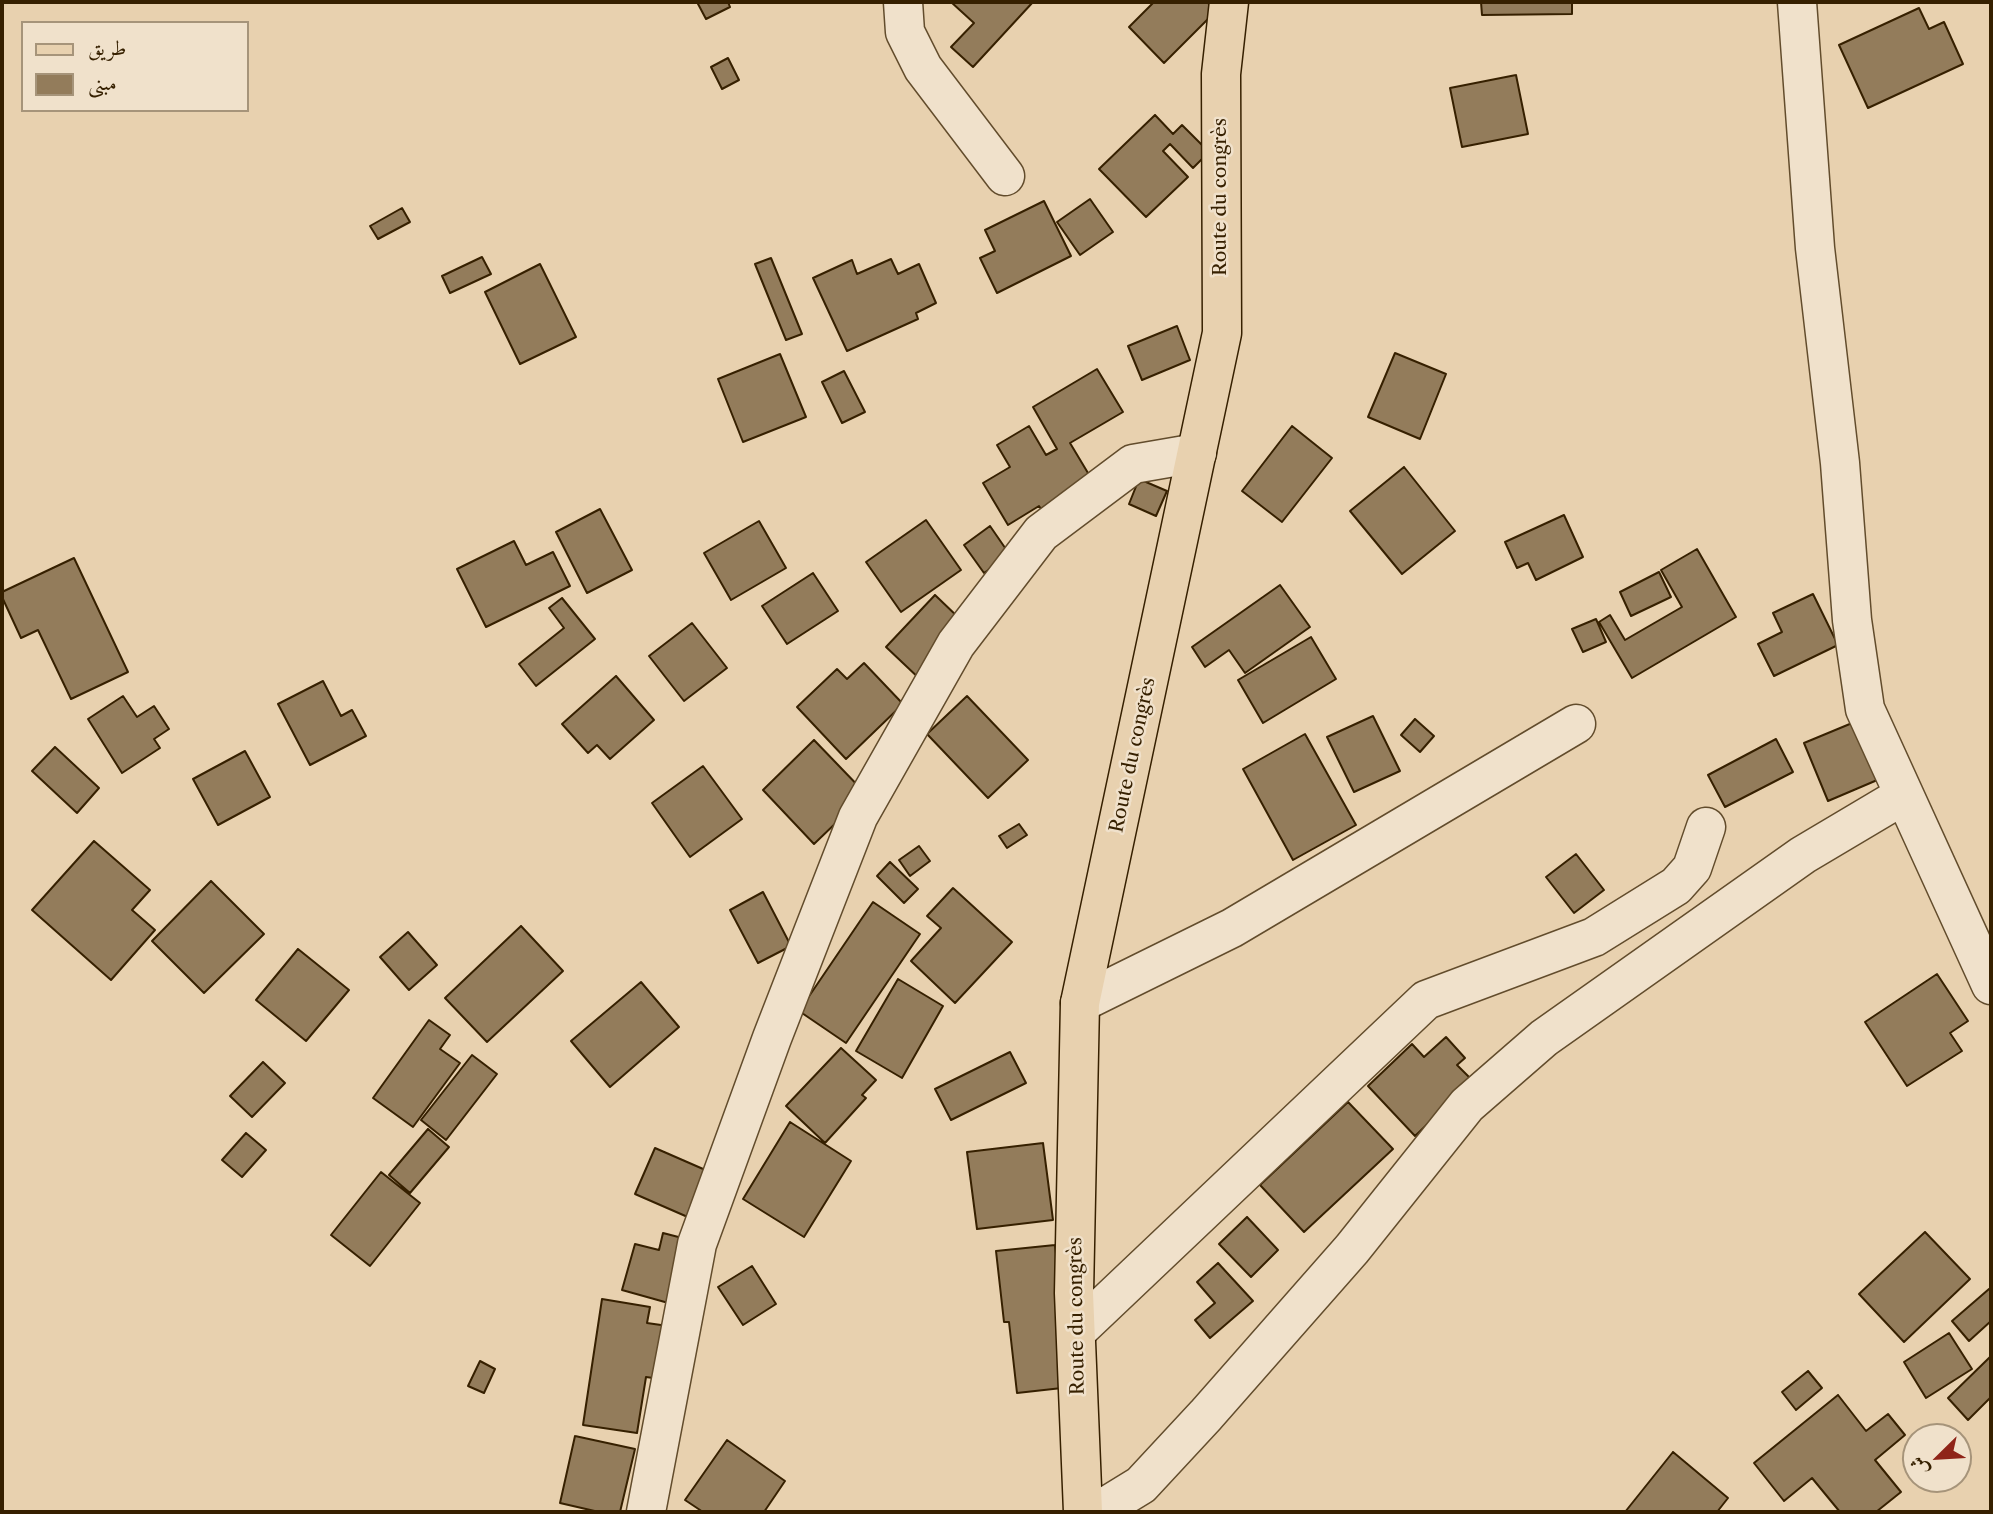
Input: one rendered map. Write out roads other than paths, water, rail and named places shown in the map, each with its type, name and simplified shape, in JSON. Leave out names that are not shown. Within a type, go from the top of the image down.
[{"type":"main road","name":"Route du congrès","points":[[1083,1512],[1074,1293],[1080,1003],[1222,332],[1221,74],[1229,2]]},
{"type":"street","points":[[903,2],[905,32],[923,68],[1005,176]]},
{"type":"street","points":[[1797,2],[1815,248],[1840,463],[1852,620],[1865,709],[1991,985]]},
{"type":"street","points":[[646,1512],[697,1244],[772,1038],[859,817],[956,643],[1041,533],[1133,464],[1197,453]]},
{"type":"street","points":[[1080,1003],[1232,928],[1576,724]]},
{"type":"street","points":[[1097,1512],[1141,1485],[1206,1415],[1352,1249],[1459,1115],[1477,1097],[1544,1038],[1803,855],[1904,795]]},
{"type":"street","points":[[1076,1332],[1426,1000],[1594,937],[1676,886],[1692,867],[1706,827]]}]
